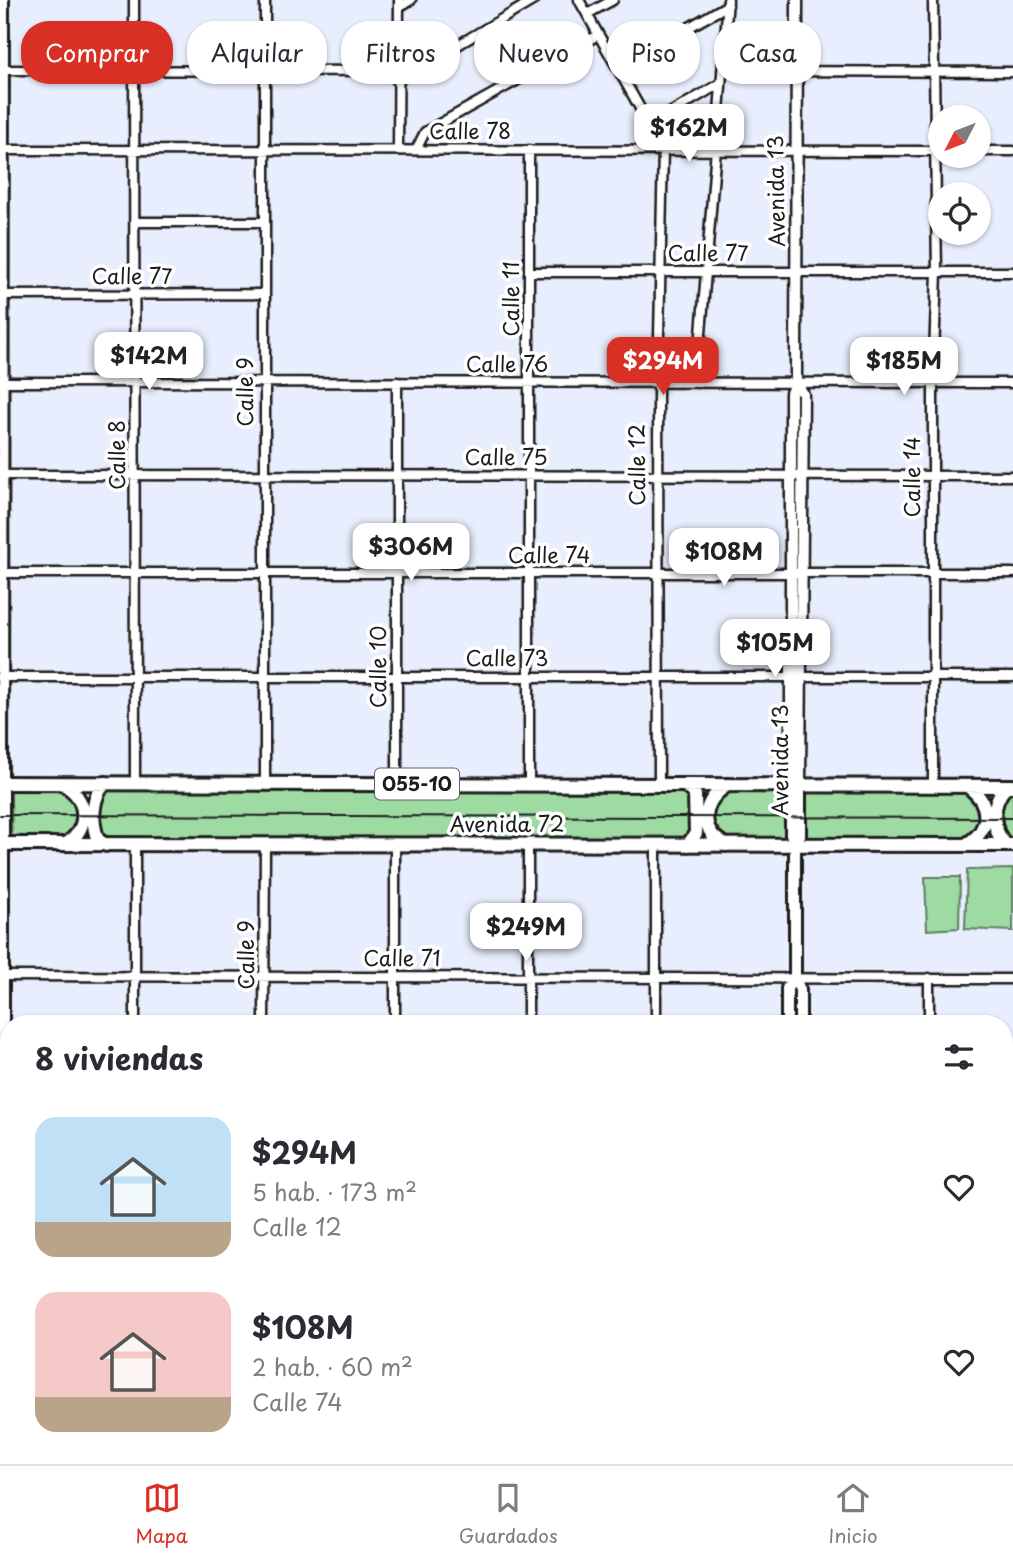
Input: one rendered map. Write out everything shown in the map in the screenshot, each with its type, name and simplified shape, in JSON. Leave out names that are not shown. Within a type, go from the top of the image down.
[{"type":"main road","points":[[2,5],[2,1015]]},
{"type":"main road","name":"Avenida 72","points":[[1,783],[1010,786]]},
{"type":"main road","points":[[106,783],[95,796],[98,840],[106,845]]},
{"type":"main road","points":[[63,784],[79,796],[84,815],[78,834],[66,844]]},
{"type":"main road","points":[[685,785],[695,795],[696,833],[688,845]]},
{"type":"main road","points":[[726,845],[710,832],[705,816],[714,794],[728,785]]},
{"type":"main road","name":"Avenida 13","points":[[795,785],[800,835],[794,845],[795,978],[800,990],[800,1015]]},
{"type":"main road","points":[[967,786],[982,799],[986,816],[981,832],[967,844]]},
{"type":"main road","points":[[1009,845],[996,832],[996,800],[1010,786]]},
{"type":"main road","name":"Avenida 72","points":[[1,845],[1009,845]]},
{"type":"main road","name":"Avenida 13","points":[[787,1015],[787,988],[795,978]]},
{"type":"street","name":"Calle 8","points":[[134,0],[134,21]]},
{"type":"street","name":"Calle 9","points":[[265,0],[265,21]]},
{"type":"street","points":[[399,4],[411,0]]},
{"type":"street","points":[[460,43],[534,0]]},
{"type":"street","name":"Calle 12","points":[[579,0],[607,49]]},
{"type":"street","points":[[587,15],[613,0]]},
{"type":"street","name":"Avenida 13","points":[[797,0],[797,21]]},
{"type":"street","name":"Calle 14","points":[[933,0],[934,105]]},
{"type":"street","points":[[698,21],[728,3]]},
{"type":"street","points":[[726,21],[728,3]]},
{"type":"street","points":[[416,150],[425,132],[598,34]]},
{"type":"street","points":[[2,70],[21,70]]},
{"type":"street","points":[[821,70],[1013,72]]},
{"type":"street","name":"Calle 8","points":[[133,84],[135,783]]},
{"type":"street","name":"Calle 9","points":[[265,84],[265,784]]},
{"type":"street","points":[[397,84],[398,149]]},
{"type":"street","name":"Calle 12","points":[[627,84],[663,149],[658,383],[659,785]]},
{"type":"street","points":[[651,124],[719,84]]},
{"type":"street","points":[[697,383],[721,84]]},
{"type":"street","name":"Avenida 13","points":[[796,84],[796,382],[803,394],[790,573],[796,677]]},
{"type":"street","name":"Calle 78","points":[[1,150],[663,149],[928,152]]},
{"type":"street","name":"Calle 11","points":[[528,785],[529,150]]},
{"type":"street","points":[[991,151],[1013,151]]},
{"type":"street","name":"Calle 14","points":[[933,786],[936,168]]},
{"type":"street","points":[[135,222],[264,222]]},
{"type":"street","name":"Calle 77","points":[[530,272],[1013,272]]},
{"type":"street","name":"Calle 77","points":[[2,295],[264,294]]},
{"type":"street","name":"Calle 76","points":[[1,382],[1013,383]]},
{"type":"street","name":"Calle 10","points":[[397,382],[397,784]]},
{"type":"street","name":"Calle 75","points":[[2,475],[1013,476]]},
{"type":"street","name":"Avenida 13","points":[[795,785],[796,677],[803,573],[797,477]]},
{"type":"street","name":"Calle 74","points":[[1,573],[1013,573]]},
{"type":"street","name":"Calle 73","points":[[1,677],[1013,677]]},
{"type":"street","name":"Calle 9","points":[[264,1015],[265,844]]},
{"type":"street","points":[[135,845],[135,1015]]},
{"type":"street","points":[[395,845],[395,1015]]},
{"type":"street","points":[[528,845],[528,1015]]},
{"type":"street","points":[[656,845],[656,1015]]},
{"type":"street","name":"Calle 71","points":[[1,976],[1013,979]]},
{"type":"street","points":[[929,978],[929,1015]]},
{"type":"green space","points":[[11,789],[65,790],[77,809],[76,832],[61,841],[12,840]]},
{"type":"green space","points":[[104,789],[687,790],[693,795],[690,840],[104,841],[98,835],[100,792]]},
{"type":"green space","points":[[788,790],[788,841],[727,841],[712,829],[711,805],[728,791]]},
{"type":"green space","points":[[803,790],[963,791],[976,798],[983,820],[972,835],[963,839],[803,841]]},
{"type":"green space","points":[[1005,792],[1013,792],[1013,839],[1000,834],[999,799]]},
{"type":"green space","points":[[1013,869],[1013,931],[965,929],[967,870]]},
{"type":"green space","points":[[925,877],[960,877],[959,928],[927,930]]},
{"type":"tram line","points":[[0,815],[1013,818]]}]
